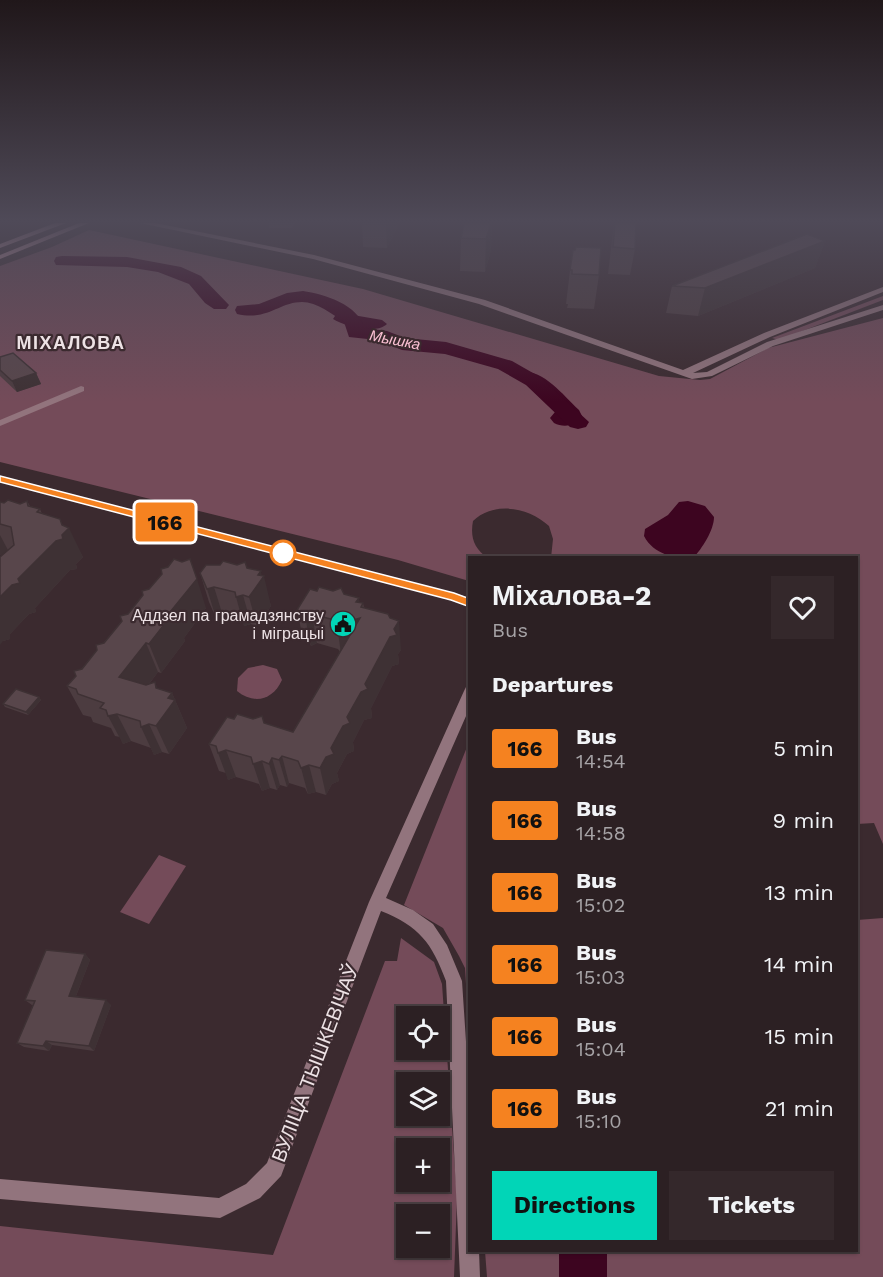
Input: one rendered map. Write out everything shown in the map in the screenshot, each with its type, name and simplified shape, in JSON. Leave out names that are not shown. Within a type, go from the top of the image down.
[{"type":"street","points":[[410,283],[482,302],[692,376],[709,374],[770,344],[883,307]]},
{"type":"street","points":[[684,373],[767,335],[883,289]]},
{"type":"street","points":[[0,423],[81,389]]},
{"type":"street","points":[[0,479],[468,602]]},
{"type":"street","name":"ВУЛІЦА ТЫШКЕВІЧАЎ","points":[[0,1189],[220,1208],[253,1191],[274,1169],[377,902],[468,696]]},
{"type":"street","points":[[377,902],[400,910],[430,931],[442,948],[454,981],[468,1240]]},
{"type":"street","points":[[469,1252],[470,1277]]},
{"type":"shaded area","points":[[0,283],[333,283],[363,289],[659,376],[700,380],[710,379],[768,348],[883,318],[883,844],[874,823],[858,824],[858,556],[551,556],[553,539],[549,526],[532,514],[501,509],[481,515],[473,521],[474,542],[479,551],[485,556],[468,556],[468,581],[398,560],[0,462]]},
{"type":"shaded area","points":[[883,296],[883,300],[779,340],[772,338]]},
{"type":"shaded area","points":[[347,314],[382,320],[387,324],[368,329],[352,327],[333,319],[335,316]]},
{"type":"shaded area","points":[[521,371],[530,372],[545,379],[579,410],[582,416],[570,425],[554,423],[550,418],[555,412],[554,409],[517,374]]},
{"type":"shaded area","points":[[688,501],[705,506],[714,517],[707,539],[695,556],[665,554],[653,547],[644,536],[645,529],[668,515],[679,502]]},
{"type":"shaded area","points":[[263,665],[277,669],[282,680],[274,692],[256,699],[237,691],[238,678],[248,668]]},
{"type":"shaded area","points":[[468,745],[468,1016],[465,968],[443,928],[404,905]]},
{"type":"shaded area","points":[[159,855],[186,866],[149,924],[120,912]]},
{"type":"shaded area","points":[[883,918],[883,1277],[487,1277],[485,1252],[858,1252],[858,920]]},
{"type":"shaded area","points":[[401,938],[434,962],[442,984],[444,1006],[396,1006],[396,1060],[447,1060],[448,1072],[396,1072],[396,1126],[450,1126],[450,1098],[457,1198],[454,1277],[0,1277],[0,1226],[273,1255],[385,961],[397,961]]},
{"type":"building","points":[[681,283],[719,283],[705,288],[672,286]]},
{"type":"building","points":[[13,353],[36,373],[12,381],[0,370],[0,357]]},
{"type":"building","points":[[8,500],[20,504],[27,501],[28,506],[40,509],[37,512],[60,519],[62,525],[69,528],[62,535],[63,539],[56,541],[18,579],[20,583],[12,585],[0,597],[0,557],[14,545],[11,527],[0,524],[0,502],[4,503]]},
{"type":"building","points":[[174,559],[182,562],[190,559],[197,579],[171,611],[174,612],[149,644],[146,643],[119,677],[146,685],[155,682],[156,688],[172,693],[168,698],[175,700],[156,726],[149,724],[141,727],[140,721],[117,714],[108,716],[106,710],[100,708],[104,703],[78,694],[76,689],[67,686],[76,676],[74,671],[82,669],[97,650],[96,645],[104,643],[122,621],[120,616],[128,614],[143,595],[142,591],[149,589],[162,574],[161,569],[168,567]]},
{"type":"building","points":[[223,561],[237,565],[245,562],[247,568],[261,571],[258,575],[264,576],[249,597],[243,595],[236,597],[235,592],[214,587],[207,589],[200,573],[206,565],[220,565]]},
{"type":"building","points":[[319,587],[333,591],[341,588],[344,594],[359,598],[356,602],[363,603],[361,607],[388,614],[390,618],[399,621],[394,629],[397,635],[390,637],[365,684],[368,689],[361,692],[347,717],[350,723],[343,726],[331,748],[334,754],[326,757],[320,768],[309,765],[301,768],[298,761],[282,756],[279,760],[272,758],[269,764],[262,761],[253,764],[251,757],[226,750],[218,753],[216,746],[209,744],[227,717],[234,719],[237,714],[253,719],[262,716],[264,723],[293,732],[360,618],[337,625],[334,620],[312,614],[305,617],[303,612],[297,610],[310,589],[317,591]]},
{"type":"building","points":[[16,689],[39,697],[26,712],[3,704]]},
{"type":"building","points":[[46,950],[85,954],[69,996],[106,1000],[89,1046],[46,1041],[43,1046],[17,1043],[35,1001],[25,1000]]},
{"type":"waterway","name":"Мышка","points":[[198,283],[211,299],[220,305]]},
{"type":"waterway","name":"Мышка","points":[[244,310],[265,308],[293,297],[312,298],[337,309],[353,320],[356,333],[380,335],[402,344],[446,348],[505,365],[533,381],[578,422]]},
{"type":"waterway","name":"Мышка","points":[[583,1252],[583,1277]]},
{"type":"bus line","name":"166","points":[[0,479],[468,602]]},
{"type":"place","name":"Аддзел па грамадзянству і міграцыі","points":[[343,624]]},
{"type":"district","name":"МІХАЛОВА","points":[[71,343]]}]
